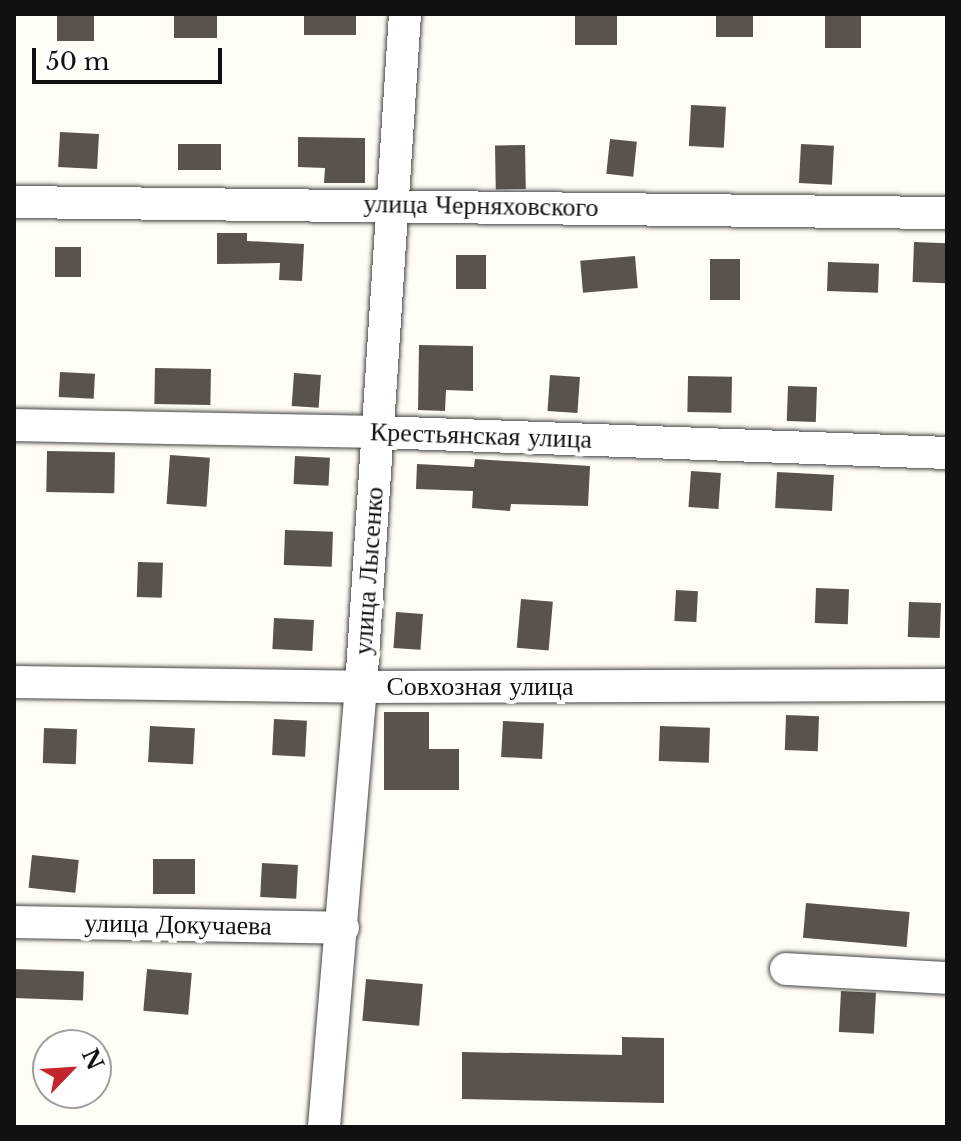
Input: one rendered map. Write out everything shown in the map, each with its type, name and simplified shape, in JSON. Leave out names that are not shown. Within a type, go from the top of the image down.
[{"type":"street","name":"улица Лысенко","points":[[324,1127],[361,687],[405,14]]},
{"type":"street","name":"улица Черняховского","points":[[14,202],[391,204],[947,213]]},
{"type":"street","name":"Крестьянская улица","points":[[14,425],[378,432],[947,453]]},
{"type":"street","name":"Совхозная улица","points":[[14,682],[361,687],[947,685]]},
{"type":"street","name":"улица Докучаева","points":[[14,922],[343,928]]},
{"type":"street","points":[[786,969],[947,978]]},
{"type":"building","points":[[57,14],[94,14],[94,41],[57,41]]},
{"type":"building","points":[[174,14],[217,14],[217,38],[174,38]]},
{"type":"building","points":[[304,14],[356,14],[356,35],[304,35]]},
{"type":"building","points":[[575,14],[617,14],[617,45],[575,45]]},
{"type":"building","points":[[716,14],[753,14],[753,37],[716,37]]},
{"type":"building","points":[[825,14],[861,14],[861,48],[825,48]]},
{"type":"building","points":[[691,105],[726,107],[724,148],[689,146]]},
{"type":"building","points":[[60,132],[99,134],[97,169],[58,167]]},
{"type":"building","points":[[298,137],[365,138],[365,183],[324,183],[325,168],[298,167]]},
{"type":"building","points":[[610,139],[637,142],[633,177],[606,174]]},
{"type":"building","points":[[178,144],[221,144],[221,170],[178,170]]},
{"type":"building","points":[[801,144],[834,146],[832,185],[799,183]]},
{"type":"building","points":[[525,145],[526,189],[496,190],[495,146]]},
{"type":"building","points":[[217,233],[247,233],[247,241],[304,244],[302,281],[279,280],[280,263],[217,264]]},
{"type":"building","points":[[914,242],[947,243],[946,283],[913,282]]},
{"type":"building","points":[[55,247],[81,247],[81,277],[55,277]]},
{"type":"building","points":[[456,255],[486,255],[486,289],[456,289]]},
{"type":"building","points":[[635,256],[638,288],[583,293],[580,261]]},
{"type":"building","points":[[710,259],[740,259],[740,300],[710,300]]},
{"type":"building","points":[[828,262],[879,264],[878,293],[827,291]]},
{"type":"building","points":[[419,345],[473,346],[473,391],[446,390],[445,411],[418,410]]},
{"type":"building","points":[[155,368],[211,369],[210,405],[154,404]]},
{"type":"building","points":[[60,372],[95,374],[94,399],[59,397]]},
{"type":"building","points":[[294,373],[321,375],[319,408],[292,406]]},
{"type":"building","points":[[550,375],[580,377],[577,413],[547,411]]},
{"type":"building","points":[[688,376],[732,377],[731,413],[687,412]]},
{"type":"building","points":[[788,386],[817,387],[816,422],[787,421]]},
{"type":"building","points":[[47,451],[115,452],[114,493],[46,492]]},
{"type":"building","points":[[170,455],[210,458],[206,507],[167,504]]},
{"type":"building","points":[[295,456],[330,458],[328,486],[294,484]]},
{"type":"building","points":[[475,459],[590,466],[588,506],[511,504],[510,511],[472,508],[473,491],[416,489],[417,464],[474,467]]},
{"type":"building","points":[[691,471],[721,473],[718,509],[688,507]]},
{"type":"building","points":[[777,472],[834,475],[832,511],[775,508]]},
{"type":"building","points":[[285,530],[333,532],[332,567],[284,565]]},
{"type":"building","points":[[138,562],[163,563],[162,598],[137,597]]},
{"type":"building","points":[[816,588],[849,589],[848,624],[815,623]]},
{"type":"building","points":[[676,590],[698,591],[696,622],[674,621]]},
{"type":"building","points":[[521,599],[553,602],[549,651],[517,648]]},
{"type":"building","points":[[909,602],[941,603],[940,638],[908,637]]},
{"type":"building","points":[[396,612],[423,614],[420,650],[393,648]]},
{"type":"building","points":[[274,618],[314,620],[312,651],[272,649]]},
{"type":"building","points":[[384,712],[429,712],[429,749],[459,749],[459,790],[384,790]]},
{"type":"building","points":[[786,715],[819,716],[818,751],[785,750]]},
{"type":"building","points":[[274,719],[307,721],[305,757],[272,755]]},
{"type":"building","points":[[503,721],[544,723],[542,759],[501,757]]},
{"type":"building","points":[[150,726],[195,728],[193,764],[148,762]]},
{"type":"building","points":[[660,726],[710,728],[709,763],[659,761]]},
{"type":"building","points":[[44,728],[77,729],[76,764],[43,763]]},
{"type":"building","points":[[32,855],[79,860],[75,893],[29,888]]},
{"type":"building","points":[[153,859],[195,859],[195,894],[153,894]]},
{"type":"building","points":[[262,863],[298,865],[296,899],[260,897]]},
{"type":"building","points":[[806,903],[910,912],[907,947],[803,938]]},
{"type":"building","points":[[15,969],[84,971],[83,1000],[14,998]]},
{"type":"building","points":[[147,969],[192,973],[188,1015],[143,1011]]},
{"type":"building","points":[[366,979],[423,984],[419,1026],[362,1021]]},
{"type":"building","points":[[841,991],[876,993],[874,1034],[839,1032]]},
{"type":"building","points":[[622,1037],[664,1038],[664,1103],[462,1099],[462,1052],[622,1055]]}]
